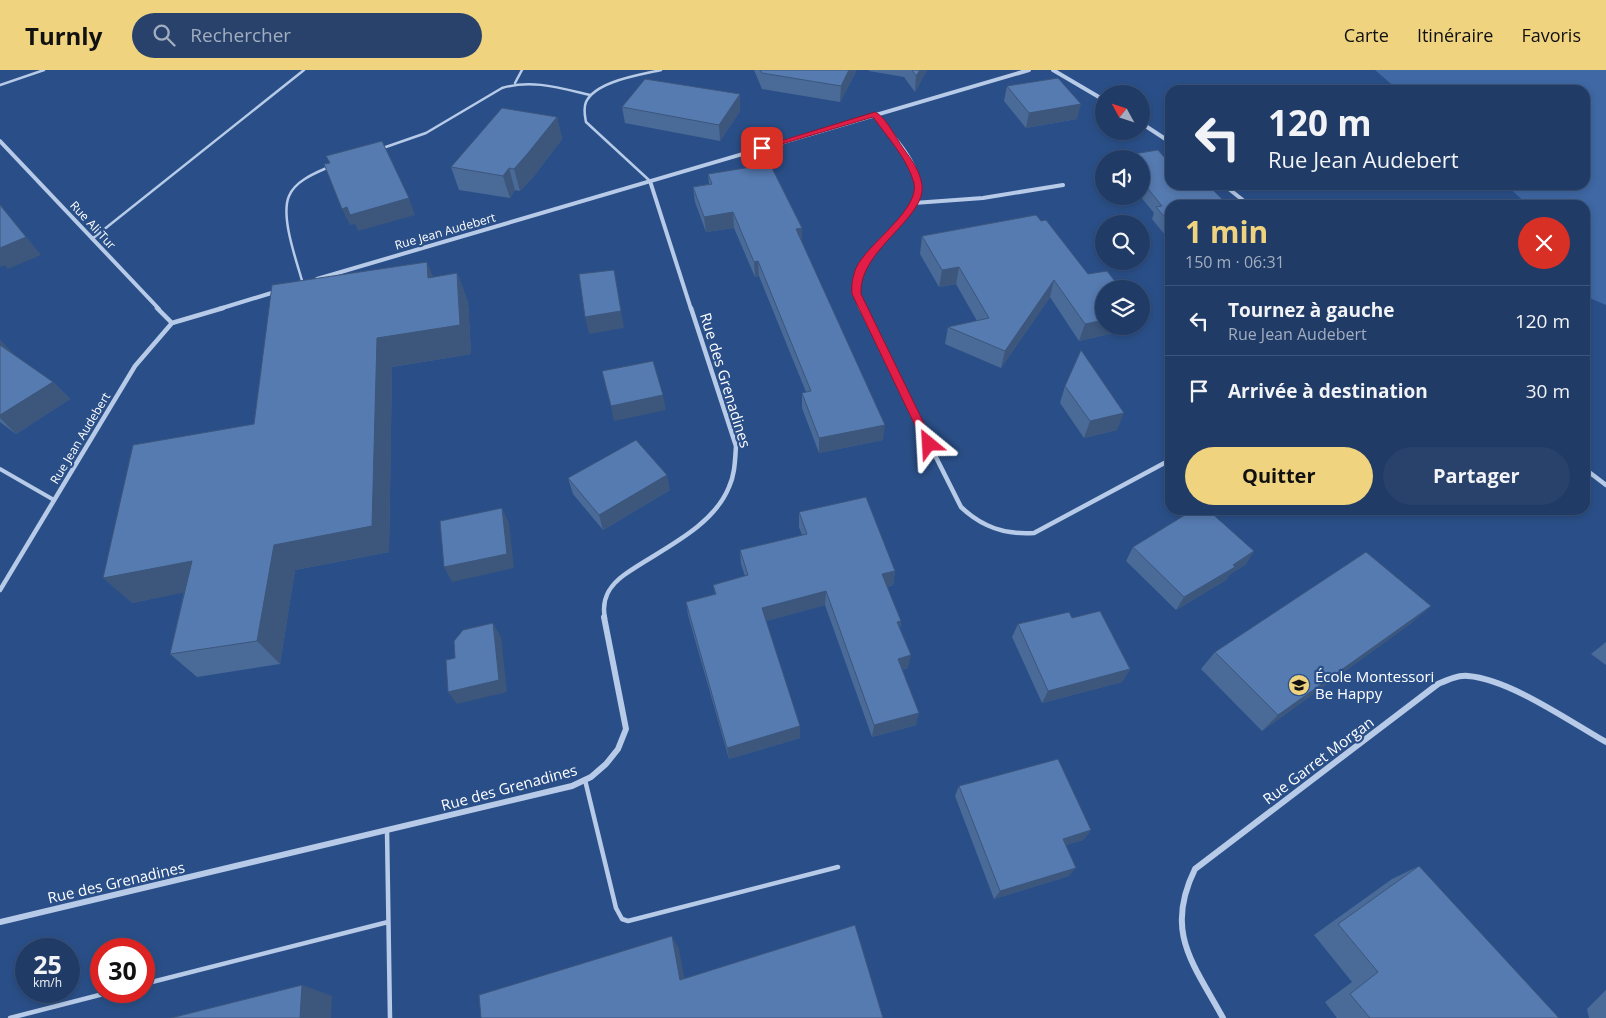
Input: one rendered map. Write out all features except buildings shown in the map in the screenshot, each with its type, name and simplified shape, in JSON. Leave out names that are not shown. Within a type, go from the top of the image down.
[{"type":"street","name":"Rue Jean Audebert","points":[[293,286],[1029,70]]},
{"type":"street","points":[[1053,70],[1095,95]]},
{"type":"street","points":[[875,114],[911,165],[917,177],[918,185],[914,203],[861,267],[856,294],[859,304],[955,496],[971,517],[993,529],[1004,532],[1020,534],[1034,532],[1165,463]]},
{"type":"street","points":[[1150,129],[1165,139]]},
{"type":"street","name":"Rue Ali Tur","points":[[0,141],[172,323]]},
{"type":"street","name":"Rue des Grenadines","points":[[0,922],[572,786],[600,771],[613,758],[622,744],[626,729],[602,610],[606,594],[629,571],[701,524],[711,514],[724,500],[731,487],[737,462],[736,446],[650,181]]},
{"type":"street","points":[[914,203],[984,198],[1063,185]]},
{"type":"street","points":[[1230,190],[1243,200]]},
{"type":"street","points":[[172,323],[284,289]]},
{"type":"street","name":"Rue Jean Audebert","points":[[0,590],[135,366],[172,323]]},
{"type":"street","points":[[1590,472],[1606,485]]},
{"type":"street","name":"Rue Garret Morgan","points":[[1223,1018],[1182,936],[1180,901],[1184,885],[1195,869],[1438,684],[1454,678],[1483,678],[1502,686],[1606,742]]},
{"type":"lane","points":[[0,85],[44,70]]},
{"type":"lane","points":[[92,239],[304,70]]},
{"type":"lane","points":[[514,83],[522,70]]},
{"type":"lane","points":[[650,181],[586,122],[584,109],[586,100],[590,95],[604,86],[661,70]]},
{"type":"lane","points":[[377,150],[426,133],[502,88],[514,83],[527,82],[590,95]]},
{"type":"lane","points":[[303,284],[288,222],[288,198],[296,186],[313,173],[334,165]]},
{"type":"lane","points":[[0,469],[54,500]]},
{"type":"lane","points":[[585,780],[611,892],[622,919],[628,920],[666,911],[838,867]]},
{"type":"lane","points":[[386,830],[390,1018]]},
{"type":"lane","points":[[155,981],[388,922]]},
{"type":"lane","points":[[10,1018],[90,997]]},
{"type":"shaded area","points":[[1375,70],[1606,70],[1606,305],[1590,298],[1590,200],[1522,200],[1512,190],[1590,190],[1590,85],[1392,85]]},
{"type":"place","name":"École Montessori Be Happy","points":[[1299,685]]},
{"type":"route","points":[[762,148],[875,114],[911,165],[917,177],[918,185],[914,203],[861,267],[856,294],[859,304],[929,444]]}]
